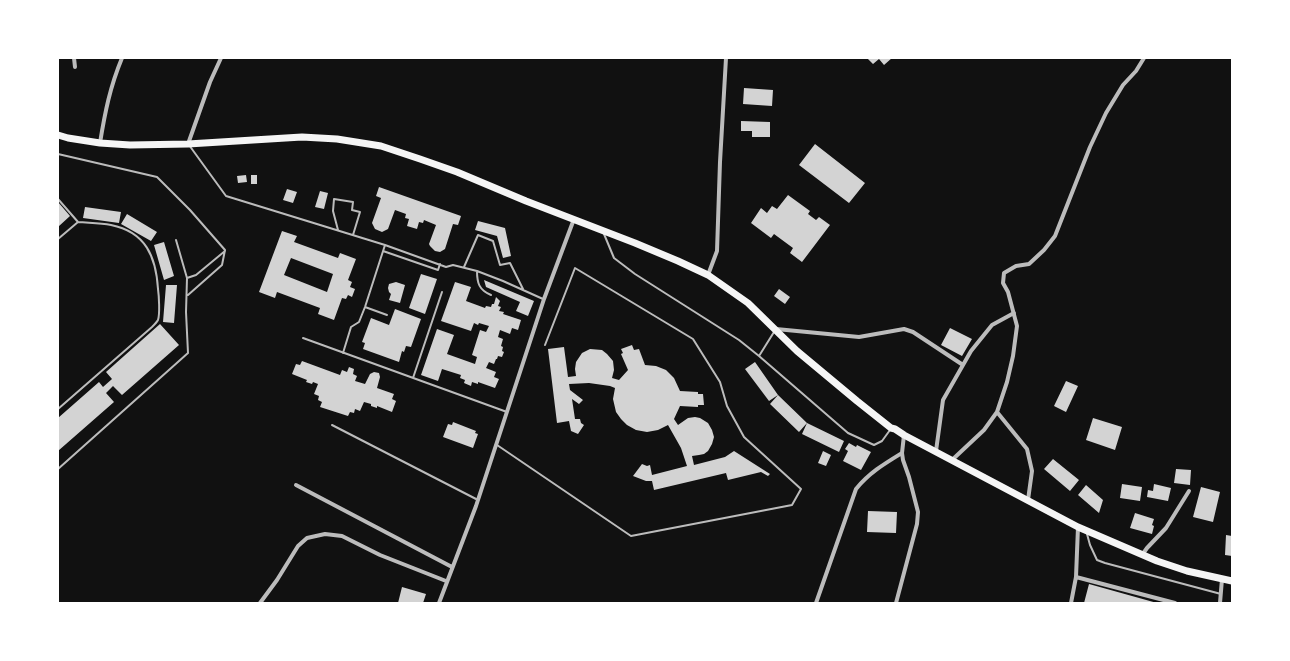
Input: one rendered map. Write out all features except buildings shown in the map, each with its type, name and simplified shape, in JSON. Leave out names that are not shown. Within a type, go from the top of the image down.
[{"type":"main road","points":[[58,135],[100,143],[130,145],[188,144],[302,137],[336,139],[381,146],[457,172],[526,201],[635,242],[678,260],[708,275],[748,303],[814,366],[892,428],[1086,531],[1142,555],[1186,571],[1232,582]]},
{"type":"street","points":[[74,58],[76,67]]},
{"type":"street","points":[[100,143],[109,95],[122,58]]},
{"type":"street","points":[[188,144],[210,82],[221,58]]},
{"type":"street","points":[[708,275],[717,251],[726,58]]},
{"type":"street","points":[[952,460],[984,430],[997,412],[1007,382],[1013,356],[1017,326],[1008,292],[1003,283],[1004,273],[1016,266],[1029,264],[1044,250],[1055,236],[1090,147],[1106,113],[1123,85],[1144,58]]},
{"type":"street","points":[[439,603],[446,581],[478,500],[544,299],[574,218]]},
{"type":"street","points":[[936,451],[943,400],[971,352],[992,325],[1014,313]]},
{"type":"street","points":[[776,329],[859,337],[904,329],[913,332],[963,365]]},
{"type":"street","points":[[997,412],[1027,449],[1032,471],[1028,500]]},
{"type":"street","points":[[896,603],[916,531],[918,518],[918,512],[902,453],[904,435]]},
{"type":"street","points":[[816,603],[856,489],[864,479],[879,466],[902,453]]},
{"type":"street","points":[[296,485],[452,567]]},
{"type":"street","points":[[1142,555],[1166,528],[1189,491]]},
{"type":"street","points":[[1071,603],[1076,577],[1078,527]]},
{"type":"street","points":[[260,603],[277,580],[298,546],[307,538],[325,534],[342,536],[380,555],[446,581]]},
{"type":"street","points":[[1076,577],[1175,603]]},
{"type":"street","points":[[1220,603],[1222,580]]},
{"type":"lane","points":[[188,144],[226,196],[385,245],[446,266],[453,265],[477,271],[544,299]]},
{"type":"lane","points":[[58,154],[157,177],[190,210],[225,250]]},
{"type":"lane","points":[[338,231],[333,211],[334,199],[353,202],[352,210],[360,212],[353,235]]},
{"type":"lane","points":[[58,200],[78,222],[117,227],[128,231],[139,238],[147,247],[154,260],[159,294],[158,320],[152,327],[58,409]]},
{"type":"lane","points":[[58,239],[78,222]]},
{"type":"lane","points":[[603,231],[614,258],[635,274],[739,340],[848,433],[874,446],[882,441],[892,428]]},
{"type":"lane","points":[[464,268],[478,235],[493,241],[500,265],[510,263],[523,290]]},
{"type":"lane","points":[[58,469],[188,353],[186,312],[187,278],[176,240]]},
{"type":"lane","points":[[343,353],[351,328],[359,322],[365,307],[385,245]]},
{"type":"lane","points":[[187,278],[196,275],[225,250]]},
{"type":"lane","points":[[187,295],[222,265],[225,250]]},
{"type":"lane","points":[[383,251],[438,270],[440,264]]},
{"type":"lane","points":[[496,444],[632,536],[792,505],[801,489],[744,437],[727,406],[720,382],[694,339],[575,268],[545,345]]},
{"type":"lane","points":[[477,271],[477,278],[481,288],[484,292],[491,294]]},
{"type":"lane","points":[[413,378],[442,292]]},
{"type":"lane","points":[[365,307],[387,315]]},
{"type":"lane","points":[[759,356],[776,329]]},
{"type":"lane","points":[[303,338],[507,412]]},
{"type":"lane","points":[[332,425],[478,500]]},
{"type":"lane","points":[[1086,531],[1090,546],[1097,560],[1221,594]]}]
